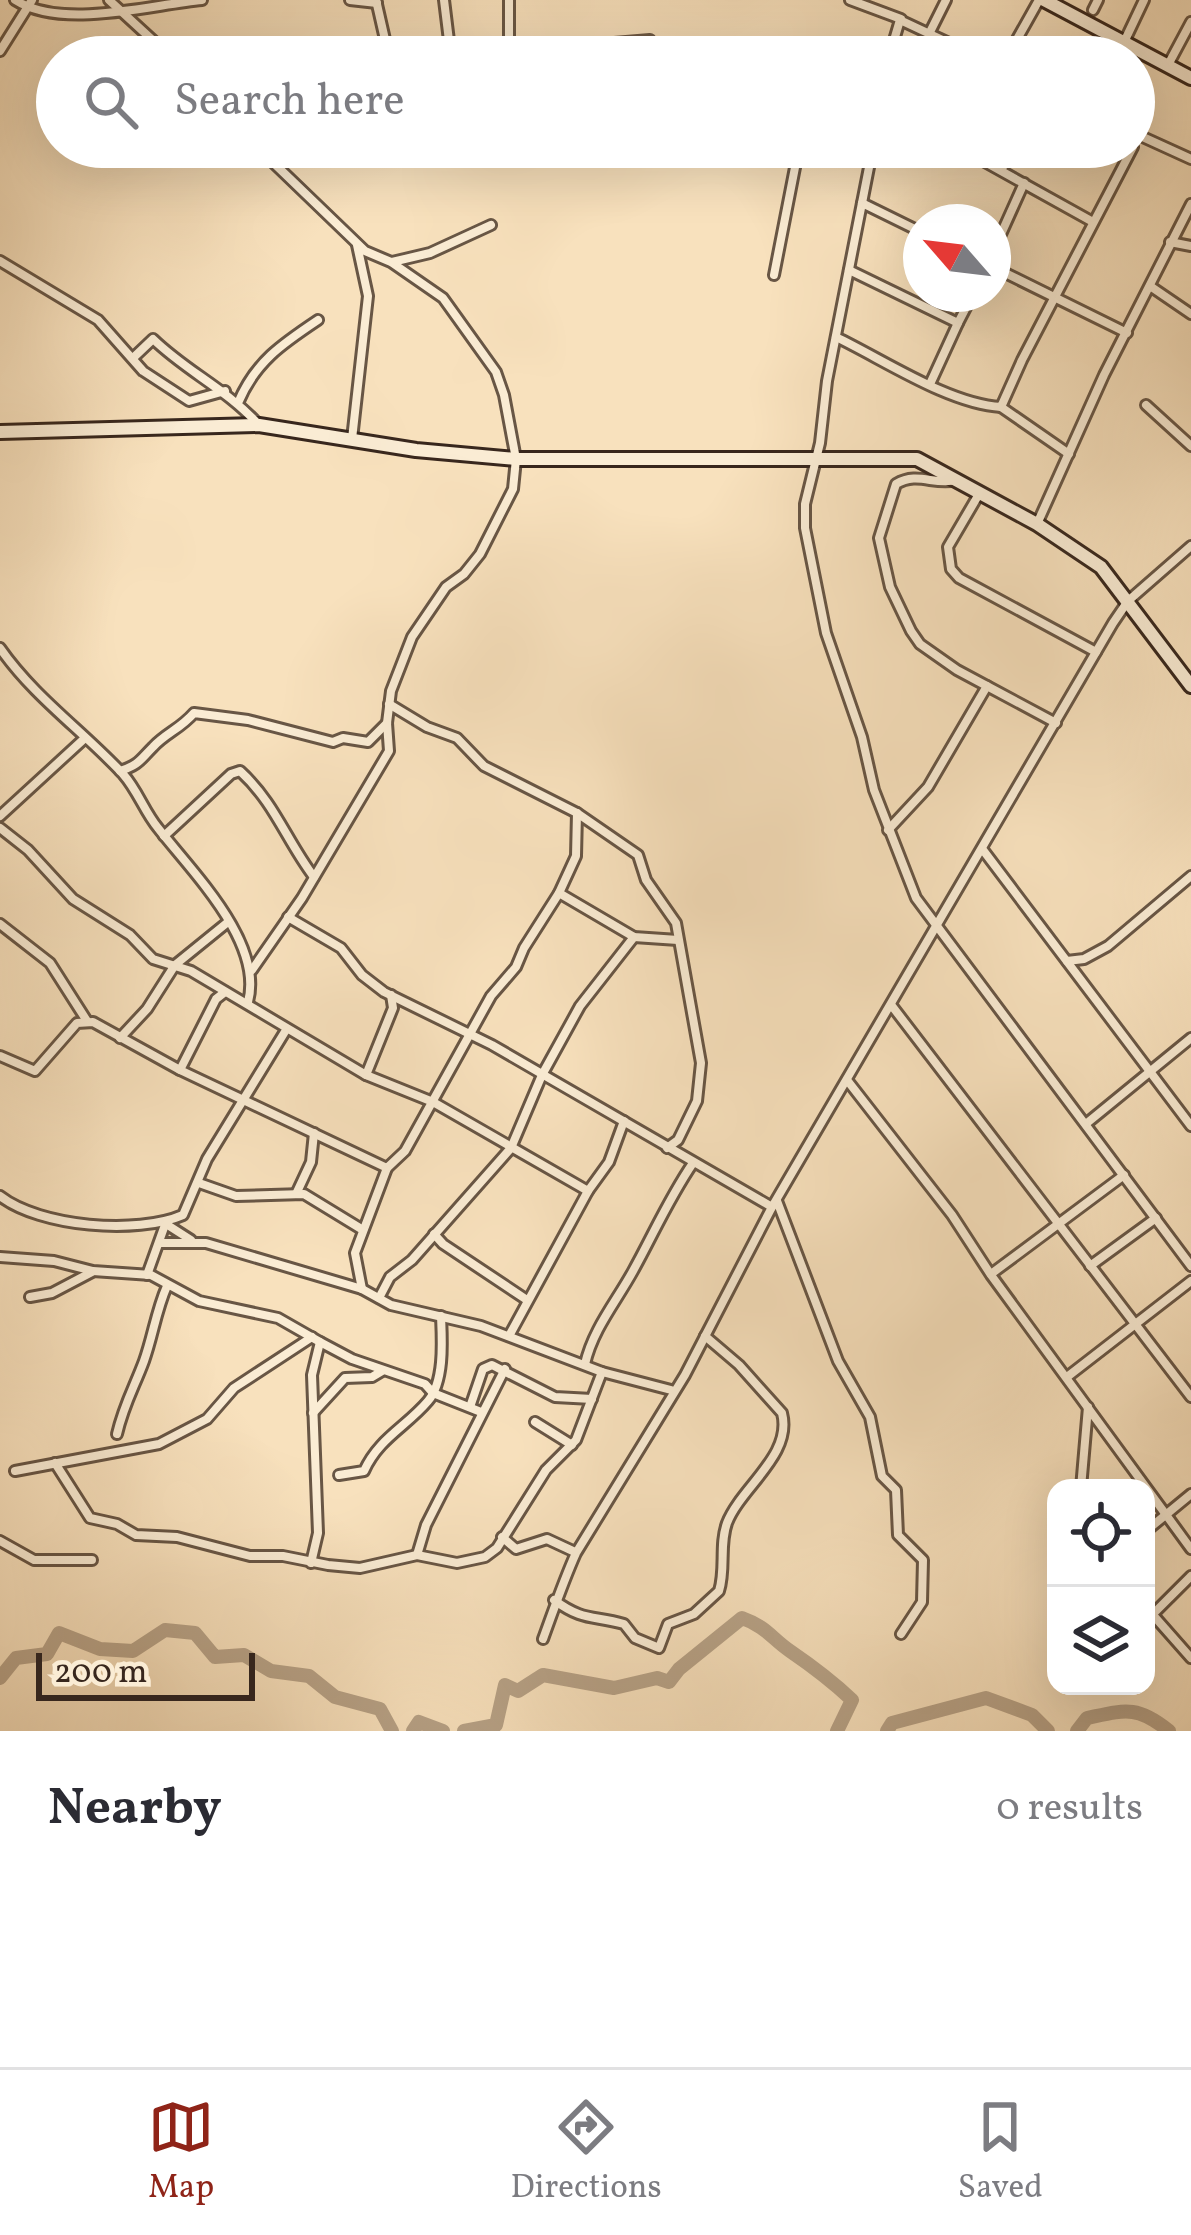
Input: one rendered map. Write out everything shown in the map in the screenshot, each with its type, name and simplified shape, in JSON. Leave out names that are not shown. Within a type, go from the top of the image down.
[{"type":"street","points":[[15,0],[88,15],[202,0]]},
{"type":"street","points":[[109,0],[148,36]]},
{"type":"street","points":[[350,0],[376,1],[384,36]]},
{"type":"street","points":[[444,0],[447,36]]},
{"type":"street","points":[[509,0],[509,36]]},
{"type":"street","points":[[850,0],[938,36]]},
{"type":"street","points":[[930,32],[946,0]]},
{"type":"street","points":[[1020,36],[1041,0],[1110,36]]},
{"type":"street","points":[[1127,36],[1144,0]]},
{"type":"street","points":[[0,51],[30,4]]},
{"type":"street","points":[[894,36],[902,20]]},
{"type":"street","points":[[1168,65],[1191,22]]},
{"type":"street","points":[[1155,58],[1191,78]]},
{"type":"street","points":[[1155,143],[1191,159]]},
{"type":"street","points":[[248,1002],[252,970],[389,752],[389,704],[412,637],[446,587],[464,574],[490,539],[513,489],[516,459],[496,372],[443,298],[356,243],[279,168]]},
{"type":"street","points":[[774,275],[794,168]]},
{"type":"street","points":[[869,168],[805,504],[826,633],[910,889],[1191,1266]]},
{"type":"street","points":[[998,168],[1094,222]]},
{"type":"street","points":[[1001,407],[1122,168]]},
{"type":"street","points":[[1011,212],[1024,183]]},
{"type":"street","points":[[862,203],[903,223]]},
{"type":"street","points":[[1036,524],[1191,204]]},
{"type":"street","points":[[391,262],[430,253],[490,225]]},
{"type":"street","points":[[1170,242],[1191,245]]},
{"type":"street","points":[[352,439],[368,296],[356,243]]},
{"type":"street","points":[[0,261],[98,320],[148,375],[191,402],[225,391]]},
{"type":"street","points":[[849,270],[958,323]]},
{"type":"street","points":[[1011,276],[1127,333]]},
{"type":"street","points":[[1150,286],[1191,314]]},
{"type":"street","points":[[930,384],[964,312]]},
{"type":"street","points":[[238,403],[255,370],[318,320]]},
{"type":"street","points":[[836,337],[930,384],[1001,407],[1069,454]]},
{"type":"street","points":[[133,358],[153,339],[175,361],[225,391],[259,425]]},
{"type":"street","points":[[1146,405],[1191,446]]},
{"type":"street","points":[[1178,433],[1191,424]]},
{"type":"street","points":[[0,432],[259,425],[516,459],[917,459],[1036,524],[1101,567],[1190,682]]},
{"type":"street","points":[[958,480],[946,483],[912,476],[898,482],[879,538],[890,586],[920,644],[957,670],[1056,723]]},
{"type":"street","points":[[980,493],[948,547],[951,569],[1096,652]]},
{"type":"street","points":[[543,1639],[575,1552],[649,1436],[774,1203],[1096,652],[1128,601],[1191,546]]},
{"type":"street","points":[[0,648],[26,683],[120,771],[228,922],[252,970]]},
{"type":"street","points":[[887,830],[928,787],[987,686]]},
{"type":"street","points":[[389,704],[457,738],[484,766],[578,813],[638,855],[646,880],[676,923],[696,1022],[700,1088],[678,1140],[667,1148]]},
{"type":"street","points":[[120,771],[141,764],[153,747],[182,728],[194,712],[248,720],[332,742],[343,738],[364,743],[387,723]]},
{"type":"street","points":[[0,816],[85,738]]},
{"type":"street","points":[[164,836],[240,771],[267,798],[292,850],[314,877]]},
{"type":"street","points":[[362,1289],[355,1253],[387,1168],[404,1151],[491,996],[517,967],[559,893],[576,856],[578,813]]},
{"type":"street","points":[[0,828],[28,850],[73,899],[130,935],[153,959],[175,964],[248,1002],[286,1030],[366,1075],[433,1102],[588,1192]]},
{"type":"street","points":[[983,850],[1191,1126]]},
{"type":"street","points":[[1067,961],[1108,946],[1191,876]]},
{"type":"street","points":[[559,893],[634,937],[679,940]]},
{"type":"street","points":[[288,917],[341,948],[366,979],[391,995],[774,1203],[838,1361],[871,1417],[882,1476],[896,1490],[898,1535],[923,1560],[922,1602],[901,1634]]},
{"type":"street","points":[[120,1038],[175,964],[228,922]]},
{"type":"street","points":[[0,924],[50,963],[87,1021],[387,1168]]},
{"type":"street","points":[[379,1298],[390,1277],[412,1260],[511,1148],[542,1075],[595,983],[634,937]]},
{"type":"street","points":[[181,1070],[216,999],[226,991]]},
{"type":"street","points":[[366,1075],[392,1008],[391,995]]},
{"type":"street","points":[[892,1006],[1191,1397]]},
{"type":"street","points":[[0,1056],[35,1071],[77,1023],[87,1021]]},
{"type":"street","points":[[0,1196],[27,1212],[83,1223],[166,1223],[187,1212],[207,1160],[286,1030]]},
{"type":"street","points":[[1087,1123],[1191,1038]]},
{"type":"street","points":[[847,1080],[952,1214],[1191,1549]]},
{"type":"street","points":[[508,1336],[609,1162],[624,1121]]},
{"type":"street","points":[[297,1192],[314,1147],[314,1133]]},
{"type":"street","points":[[314,1147],[332,1143]]},
{"type":"street","points":[[585,1364],[592,1339],[693,1162]]},
{"type":"street","points":[[991,1274],[1124,1174]]},
{"type":"street","points":[[199,1183],[236,1196],[297,1192],[363,1230]]},
{"type":"street","points":[[1090,1266],[1156,1218]]},
{"type":"street","points":[[166,1223],[193,1240],[362,1289],[417,1312],[508,1336],[602,1372],[671,1390]]},
{"type":"street","points":[[147,1275],[166,1223]]},
{"type":"street","points":[[434,1234],[527,1300]]},
{"type":"street","points":[[160,1243],[193,1240]]},
{"type":"street","points":[[0,1257],[147,1275],[212,1305],[278,1318],[481,1412]]},
{"type":"street","points":[[30,1297],[52,1293],[94,1271]]},
{"type":"street","points":[[1066,1377],[1191,1281]]},
{"type":"street","points":[[117,1434],[126,1396],[145,1358],[167,1286]]},
{"type":"street","points":[[339,1475],[364,1471],[381,1442],[433,1393],[442,1345],[441,1316]]},
{"type":"street","points":[[554,1600],[594,1621],[624,1624],[635,1638],[659,1648],[668,1624],[694,1614],[719,1591],[725,1528],[785,1433],[782,1413],[705,1336]]},
{"type":"street","points":[[311,1563],[318,1533],[312,1375],[316,1339]]},
{"type":"street","points":[[15,1471],[157,1445],[194,1427],[234,1388],[316,1339]]},
{"type":"street","points":[[470,1407],[483,1369],[492,1365],[555,1396],[592,1400]]},
{"type":"street","points":[[417,1556],[426,1525],[505,1369]]},
{"type":"street","points":[[313,1414],[345,1378],[372,1377],[384,1370]]},
{"type":"street","points":[[55,1463],[90,1518],[136,1535],[177,1537],[250,1556],[360,1568],[417,1556],[470,1561],[494,1552],[546,1470],[572,1445],[602,1372]]},
{"type":"street","points":[[1082,1479],[1088,1407]]},
{"type":"street","points":[[535,1422],[572,1445]]},
{"type":"street","points":[[1155,1523],[1191,1494]]},
{"type":"street","points":[[502,1537],[516,1549],[548,1539],[575,1552]]},
{"type":"street","points":[[0,1541],[34,1560],[92,1560]]},
{"type":"street","points":[[1155,1607],[1191,1576]]},
{"type":"street","points":[[1155,1617],[1191,1658]]},
{"type":"waterway","points":[[464,1731],[496,1725],[505,1685],[518,1691],[543,1675],[614,1688],[657,1678],[669,1682],[742,1618],[763,1629],[852,1700],[837,1731]]},
{"type":"waterway","points":[[0,1678],[16,1658],[47,1654],[59,1633],[100,1649],[133,1651],[165,1630],[195,1633],[215,1657],[244,1655],[271,1671],[309,1676],[335,1697],[380,1709],[392,1731]]},
{"type":"waterway","points":[[887,1731],[892,1723],[986,1698],[1032,1715],[1048,1731]]},
{"type":"waterway","points":[[1077,1731],[1087,1718],[1121,1712],[1139,1713],[1169,1731]]},
{"type":"waterway","points":[[413,1731],[419,1722],[443,1731]]}]
